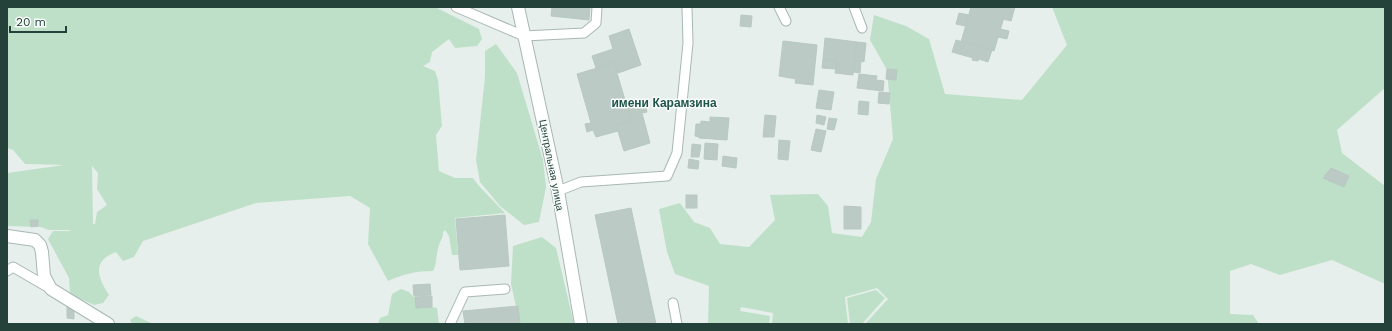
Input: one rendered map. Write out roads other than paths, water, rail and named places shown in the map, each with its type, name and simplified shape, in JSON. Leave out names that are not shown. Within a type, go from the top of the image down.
[{"type":"street","name":"Центральная улица","points":[[518,7],[558,191],[581,324]]},
{"type":"street","points":[[7,236],[35,240],[40,245],[44,276],[51,289],[108,324]]},
{"type":"lane","points":[[456,7],[524,36],[584,33],[596,23],[597,7]]},
{"type":"lane","points":[[558,191],[581,182],[667,176],[677,153],[688,43],[687,7]]},
{"type":"lane","points":[[779,7],[786,21]]},
{"type":"lane","points":[[854,7],[862,28]]},
{"type":"lane","points":[[7,271],[13,267],[51,289]]},
{"type":"lane","points":[[450,324],[465,292],[505,289]]},
{"type":"lane","points":[[673,304],[677,324]]},
{"type":"district","name":"имени Карамзина","points":[[664,103]]}]
